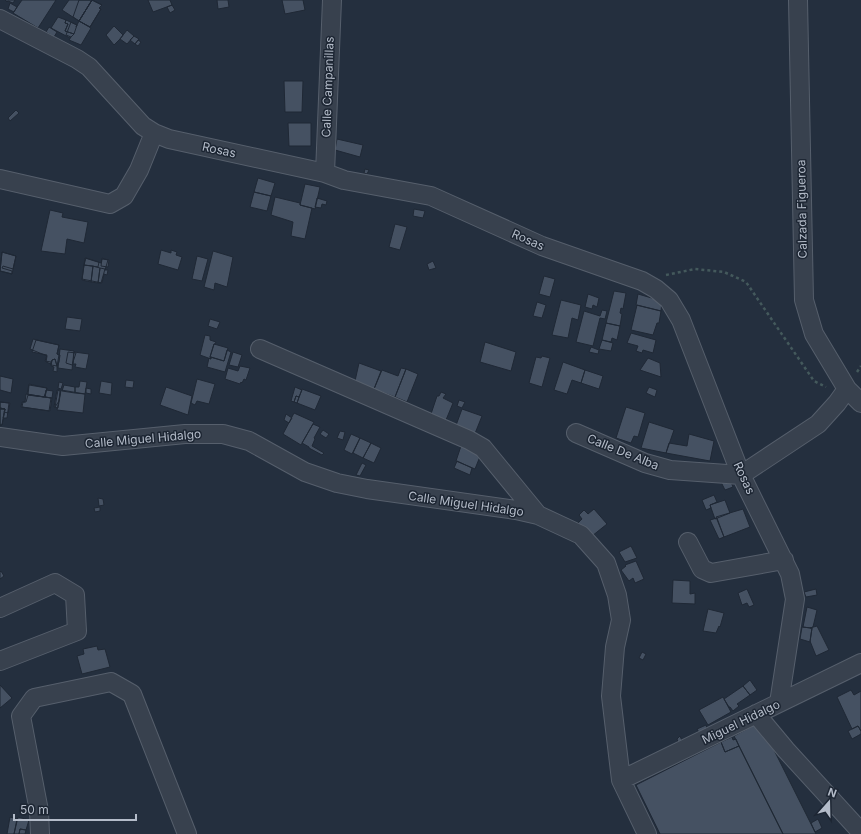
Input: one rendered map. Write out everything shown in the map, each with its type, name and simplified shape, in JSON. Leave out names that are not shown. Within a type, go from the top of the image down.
[{"type":"street","name":"Calle Campanillas","points":[[325,173],[332,0]]},
{"type":"street","name":"Calzada Figueroa","points":[[798,0],[804,300],[814,334],[847,389],[861,403]]},
{"type":"street","name":"Rosas","points":[[0,19],[77,59],[89,67],[143,126],[154,133],[169,139],[325,173],[344,180],[431,196],[542,246],[642,281],[656,289],[669,300],[681,320],[741,475],[790,574],[795,598],[779,703]]},
{"type":"street","points":[[0,179],[110,204],[124,196],[139,170],[154,133]]},
{"type":"street","name":"Calle Miguel Hidalgo","points":[[260,349],[469,440],[483,448],[538,515]]},
{"type":"street","points":[[741,475],[818,424],[837,403],[847,389]]},
{"type":"street","name":"Calle De Alba","points":[[576,433],[645,463],[670,470],[741,475]]},
{"type":"street","name":"Calle Miguel Hidalgo","points":[[0,437],[63,446],[185,434],[223,434],[249,441],[305,472],[337,483],[366,490],[516,510],[538,515],[581,535],[606,563],[617,595],[621,620],[615,647],[612,696],[621,780],[647,834]]},
{"type":"street","points":[[688,542],[702,569],[711,573],[784,560]]},
{"type":"street","points":[[0,608],[55,583],[75,595],[77,631],[0,661]]},
{"type":"street","name":"Miguel Hidalgo","points":[[621,780],[861,663]]},
{"type":"street","points":[[40,834],[39,811],[21,716],[34,698],[110,682],[132,694],[187,834]]},
{"type":"street","points":[[756,714],[786,750],[861,832]]},
{"type":"path","points":[[642,281],[695,270],[724,272],[746,282],[814,381],[829,388],[847,389]]},
{"type":"building","points":[[5,0],[15,0],[13,3]]},
{"type":"building","points":[[22,0],[56,0],[38,28],[13,13]]},
{"type":"building","points":[[69,0],[92,0],[79,21],[62,10]]},
{"type":"building","points":[[79,0],[92,0],[79,21],[73,17]]},
{"type":"building","points":[[92,0],[102,5],[90,27],[79,21]]},
{"type":"building","points":[[92,0],[102,5],[90,27],[79,21]]},
{"type":"building","points":[[148,0],[170,0],[172,5],[153,12]]},
{"type":"building","points":[[217,0],[228,0],[229,7],[218,9]]},
{"type":"building","points":[[282,0],[303,0],[305,10],[285,14]]},
{"type":"building","points":[[10,3],[17,7],[14,12],[8,9]]},
{"type":"building","points":[[172,5],[175,10],[170,13],[167,7]]},
{"type":"building","points":[[58,17],[66,20],[65,23],[68,24],[65,31],[74,34],[70,38],[51,28]]},
{"type":"building","points":[[66,20],[77,25],[74,34],[65,31],[68,24],[65,23]]},
{"type":"building","points":[[79,21],[91,28],[81,45],[69,40],[71,37],[66,35],[71,22],[77,25]]},
{"type":"building","points":[[114,26],[123,35],[114,45],[106,35]]},
{"type":"building","points":[[49,27],[57,32],[54,37],[46,32]]},
{"type":"building","points":[[127,30],[134,36],[127,44],[120,39]]},
{"type":"building","points":[[134,36],[139,39],[135,44],[130,40]]},
{"type":"building","points":[[138,40],[141,42],[138,46],[135,44]]},
{"type":"building","points":[[284,81],[303,81],[302,112],[285,112]]},
{"type":"building","points":[[16,110],[19,113],[10,121],[8,118]]},
{"type":"building","points":[[288,123],[311,123],[311,146],[289,146]]},
{"type":"building","points":[[337,139],[363,145],[360,157],[335,150]]},
{"type":"building","points":[[365,169],[369,170],[367,174],[364,173]]},
{"type":"building","points":[[258,178],[275,183],[271,196],[254,192]]},
{"type":"building","points":[[305,184],[320,187],[315,209],[300,205]]},
{"type":"building","points":[[254,192],[271,196],[267,211],[250,207]]},
{"type":"building","points":[[275,197],[300,203],[300,205],[312,208],[305,239],[291,236],[293,222],[271,215]]},
{"type":"building","points":[[317,198],[327,201],[326,205],[322,204],[321,208],[315,207]]},
{"type":"building","points":[[414,209],[425,211],[423,218],[413,216]]},
{"type":"building","points":[[50,210],[63,213],[62,217],[88,222],[84,243],[67,239],[65,254],[41,251]]},
{"type":"building","points":[[395,224],[407,227],[400,250],[389,247]]},
{"type":"building","points":[[161,250],[171,253],[171,250],[177,252],[176,255],[182,257],[178,270],[158,264]]},
{"type":"building","points":[[213,251],[233,257],[227,287],[215,283],[214,290],[204,287]]},
{"type":"building","points":[[2,252],[16,256],[13,269],[3,266],[2,268],[12,271],[12,274],[0,271]]},
{"type":"building","points":[[2,252],[16,256],[12,274],[0,271]]},
{"type":"building","points":[[197,256],[208,259],[202,281],[192,279]]},
{"type":"building","points":[[85,258],[101,263],[102,258],[108,260],[105,270],[108,270],[107,275],[104,274],[102,283],[82,279]]},
{"type":"building","points":[[86,258],[99,262],[98,267],[84,265]]},
{"type":"building","points":[[102,259],[109,260],[108,267],[101,266]]},
{"type":"building","points":[[433,261],[436,268],[429,270],[427,264]]},
{"type":"building","points":[[84,265],[93,266],[91,282],[82,280]]},
{"type":"building","points":[[93,266],[100,268],[98,283],[91,282]]},
{"type":"building","points":[[100,268],[105,269],[101,283],[98,283]]},
{"type":"building","points":[[544,276],[555,279],[550,297],[539,294]]},
{"type":"building","points":[[614,291],[626,293],[623,309],[621,308],[620,313],[622,314],[620,326],[606,323]]},
{"type":"building","points":[[588,294],[599,298],[597,307],[593,305],[592,309],[585,307]]},
{"type":"building","points":[[638,294],[662,301],[661,311],[636,305]]},
{"type":"building","points":[[561,300],[581,305],[578,320],[572,318],[568,338],[552,335]]},
{"type":"building","points":[[537,302],[546,305],[542,318],[533,316]]},
{"type":"building","points":[[637,305],[661,311],[659,323],[657,323],[653,335],[631,330]]},
{"type":"building","points":[[602,310],[607,311],[605,319],[600,318],[593,346],[576,342],[584,311],[600,316]]},
{"type":"building","points":[[67,317],[82,319],[80,331],[65,329]]},
{"type":"building","points":[[210,319],[220,322],[217,329],[208,326]]},
{"type":"building","points":[[606,323],[620,326],[617,340],[612,338],[611,342],[602,340]]},
{"type":"building","points":[[631,333],[656,340],[653,353],[643,350],[642,353],[636,351],[638,346],[627,343]]},
{"type":"building","points":[[205,335],[210,336],[210,340],[216,342],[210,357],[211,359],[200,355]]},
{"type":"building","points":[[33,339],[59,345],[57,354],[60,355],[57,366],[55,359],[52,360],[51,364],[46,362],[47,356],[30,349]]},
{"type":"building","points":[[36,340],[59,345],[57,366],[51,365],[51,362],[45,361],[47,355],[32,352]]},
{"type":"building","points":[[602,340],[613,343],[611,351],[599,349]]},
{"type":"building","points":[[485,342],[516,352],[511,371],[480,362]]},
{"type":"building","points":[[214,344],[228,348],[224,361],[210,357]]},
{"type":"building","points":[[591,347],[599,350],[598,354],[589,352]]},
{"type":"building","points":[[60,349],[74,351],[72,370],[58,368]]},
{"type":"building","points":[[227,350],[231,352],[225,372],[207,367],[209,358],[211,359],[211,357],[224,361]]},
{"type":"building","points":[[68,352],[76,353],[72,365],[66,363]]},
{"type":"building","points":[[74,352],[89,354],[86,369],[75,367],[76,364],[73,364]]},
{"type":"building","points":[[233,352],[242,355],[238,367],[229,365]]},
{"type":"building","points":[[542,356],[550,358],[542,387],[529,383],[536,357],[541,358]]},
{"type":"building","points":[[648,358],[660,363],[661,377],[640,370]]},
{"type":"building","points":[[55,359],[57,372],[53,371],[54,367],[51,366],[52,360]]},
{"type":"building","points":[[563,362],[585,370],[581,383],[572,380],[567,394],[554,390]]},
{"type":"building","points":[[359,363],[381,371],[374,389],[355,381]]},
{"type":"building","points":[[240,366],[250,368],[246,380],[244,379],[240,384],[225,379],[228,368],[238,371]]},
{"type":"building","points":[[401,368],[406,369],[395,397],[374,389],[382,370],[398,376]]},
{"type":"building","points":[[406,369],[418,374],[407,402],[395,397]]},
{"type":"building","points":[[585,370],[603,376],[599,389],[581,383]]},
{"type":"building","points":[[0,376],[13,379],[11,393],[0,390]]},
{"type":"building","points":[[197,379],[215,384],[209,404],[197,401],[195,405],[191,403]]},
{"type":"building","points":[[126,380],[134,381],[133,388],[125,387]]},
{"type":"building","points":[[80,381],[87,382],[85,394],[75,393],[75,387],[79,387]]},
{"type":"building","points":[[101,381],[112,383],[111,395],[99,393]]},
{"type":"building","points":[[59,382],[63,383],[61,389],[58,388]]},
{"type":"building","points":[[29,384],[47,388],[44,397],[27,394]]},
{"type":"building","points":[[29,385],[47,388],[45,397],[28,395]]},
{"type":"building","points":[[64,385],[75,387],[75,393],[62,391]]},
{"type":"building","points":[[166,387],[192,396],[188,415],[160,405]]},
{"type":"building","points":[[295,387],[302,390],[299,397],[296,396],[294,402],[291,401]]},
{"type":"building","points":[[649,387],[657,390],[655,397],[646,393]]},
{"type":"building","points":[[86,388],[91,389],[91,394],[86,393]]},
{"type":"building","points":[[302,389],[321,396],[315,410],[297,403]]},
{"type":"building","points":[[46,390],[53,391],[52,398],[45,397]]},
{"type":"building","points":[[57,390],[61,390],[58,408],[54,407]]},
{"type":"building","points":[[58,390],[60,391],[59,401],[55,407]]},
{"type":"building","points":[[61,390],[85,394],[83,413],[57,410]]},
{"type":"building","points":[[441,392],[446,394],[443,398],[453,403],[446,420],[431,414],[437,396],[439,396]]},
{"type":"building","points":[[26,394],[51,398],[49,411],[21,407],[22,402],[25,402]]},
{"type":"building","points":[[28,395],[52,398],[50,411],[22,407],[23,402],[26,402]]},
{"type":"building","points":[[296,396],[299,397],[297,403],[294,402]]},
{"type":"building","points":[[459,400],[465,402],[462,408],[457,406]]},
{"type":"building","points":[[0,402],[10,403],[8,413],[4,412],[5,409],[0,408]]},
{"type":"building","points":[[0,402],[9,403],[7,418],[3,418],[5,409],[0,409]]},
{"type":"building","points":[[626,407],[645,413],[638,437],[634,436],[631,443],[616,438]]},
{"type":"building","points":[[0,408],[5,409],[2,425],[0,425]]},
{"type":"building","points":[[0,409],[5,409],[2,425],[0,425]]},
{"type":"building","points":[[462,409],[482,416],[474,436],[455,428]]},
{"type":"building","points":[[294,413],[314,422],[301,445],[283,434]]},
{"type":"building","points":[[286,414],[292,418],[289,423],[284,420]]},
{"type":"building","points":[[649,422],[674,430],[666,453],[641,448]]},
{"type":"building","points":[[313,424],[320,427],[314,438],[315,439],[312,446],[324,453],[322,455],[302,443]]},
{"type":"building","points":[[323,430],[329,434],[326,438],[320,434]]},
{"type":"building","points":[[340,431],[345,432],[343,440],[337,438]]},
{"type":"building","points":[[351,434],[360,438],[352,454],[344,450]]},
{"type":"building","points":[[689,434],[714,441],[710,461],[666,453],[669,443],[687,446]]},
{"type":"building","points":[[360,438],[371,443],[363,458],[353,453]]},
{"type":"building","points":[[371,443],[381,448],[374,463],[363,458]]},
{"type":"building","points":[[461,446],[481,454],[475,469],[456,461]]},
{"type":"building","points":[[457,461],[472,468],[470,475],[454,468]]},
{"type":"building","points":[[362,463],[366,465],[360,476],[356,475]]},
{"type":"building","points":[[729,477],[733,487],[725,490],[720,480]]},
{"type":"building","points":[[714,495],[717,502],[710,505],[711,508],[706,510],[702,500]]},
{"type":"building","points":[[98,498],[103,499],[104,505],[99,506]]},
{"type":"building","points":[[725,500],[730,513],[715,519],[710,505]]},
{"type":"building","points":[[100,507],[100,511],[95,512],[94,508]]},
{"type":"building","points":[[594,509],[607,524],[592,536],[578,523],[582,519],[579,515],[584,510],[588,514]]},
{"type":"building","points":[[743,509],[750,527],[724,537],[716,517]]},
{"type":"building","points":[[717,518],[724,537],[719,539],[710,520]]},
{"type":"building","points":[[631,546],[637,558],[625,562],[619,552]]},
{"type":"building","points":[[636,561],[644,579],[635,583],[633,578],[629,581],[621,570],[626,566],[625,565]]},
{"type":"building","points":[[1,571],[4,576],[0,579],[0,572]]},
{"type":"building","points":[[673,580],[690,581],[690,594],[695,593],[695,604],[672,603]]},
{"type":"building","points":[[747,589],[754,605],[749,607],[747,603],[742,605],[738,593]]},
{"type":"building","points":[[816,589],[817,595],[806,597],[804,592]]},
{"type":"building","points":[[807,607],[817,610],[813,627],[810,628],[803,627]]},
{"type":"building","points":[[708,609],[724,613],[720,627],[719,626],[716,633],[703,631]]},
{"type":"building","points":[[817,626],[829,650],[816,656],[810,641],[812,628],[810,628]]},
{"type":"building","points":[[802,627],[812,628],[810,642],[800,639]]},
{"type":"building","points":[[97,646],[98,650],[105,649],[110,667],[82,674],[77,656],[84,654],[83,649]]},
{"type":"building","points":[[642,652],[646,654],[643,660],[639,658]]},
{"type":"building","points":[[750,680],[757,690],[750,695],[743,686]]},
{"type":"building","points":[[0,685],[12,698],[0,708]]},
{"type":"building","points":[[743,686],[750,695],[737,704],[739,706],[733,711],[724,699]]},
{"type":"building","points":[[851,690],[854,695],[861,691],[861,731],[858,726],[852,729],[837,697]]},
{"type":"building","points":[[723,697],[731,712],[708,725],[699,710]]},
{"type":"building","points":[[760,722],[816,834],[783,834],[734,736]]},
{"type":"building","points":[[706,725],[708,732],[701,736],[697,729]]},
{"type":"building","points":[[858,726],[861,734],[852,739],[848,731]]},
{"type":"building","points":[[680,736],[683,743],[679,745],[677,739]]},
{"type":"building","points":[[732,737],[733,740],[736,739],[739,746],[725,752],[721,742]]},
{"type":"building","points":[[721,742],[725,752],[739,746],[783,834],[660,834],[636,785]]},
{"type":"building","points":[[10,817],[17,819],[14,834],[7,834]]},
{"type":"building","points":[[18,817],[29,820],[26,830],[20,829],[19,834],[14,834]]},
{"type":"building","points":[[818,819],[822,828],[815,832],[811,823]]},
{"type":"building","points":[[20,829],[26,830],[25,834],[19,834]]}]
